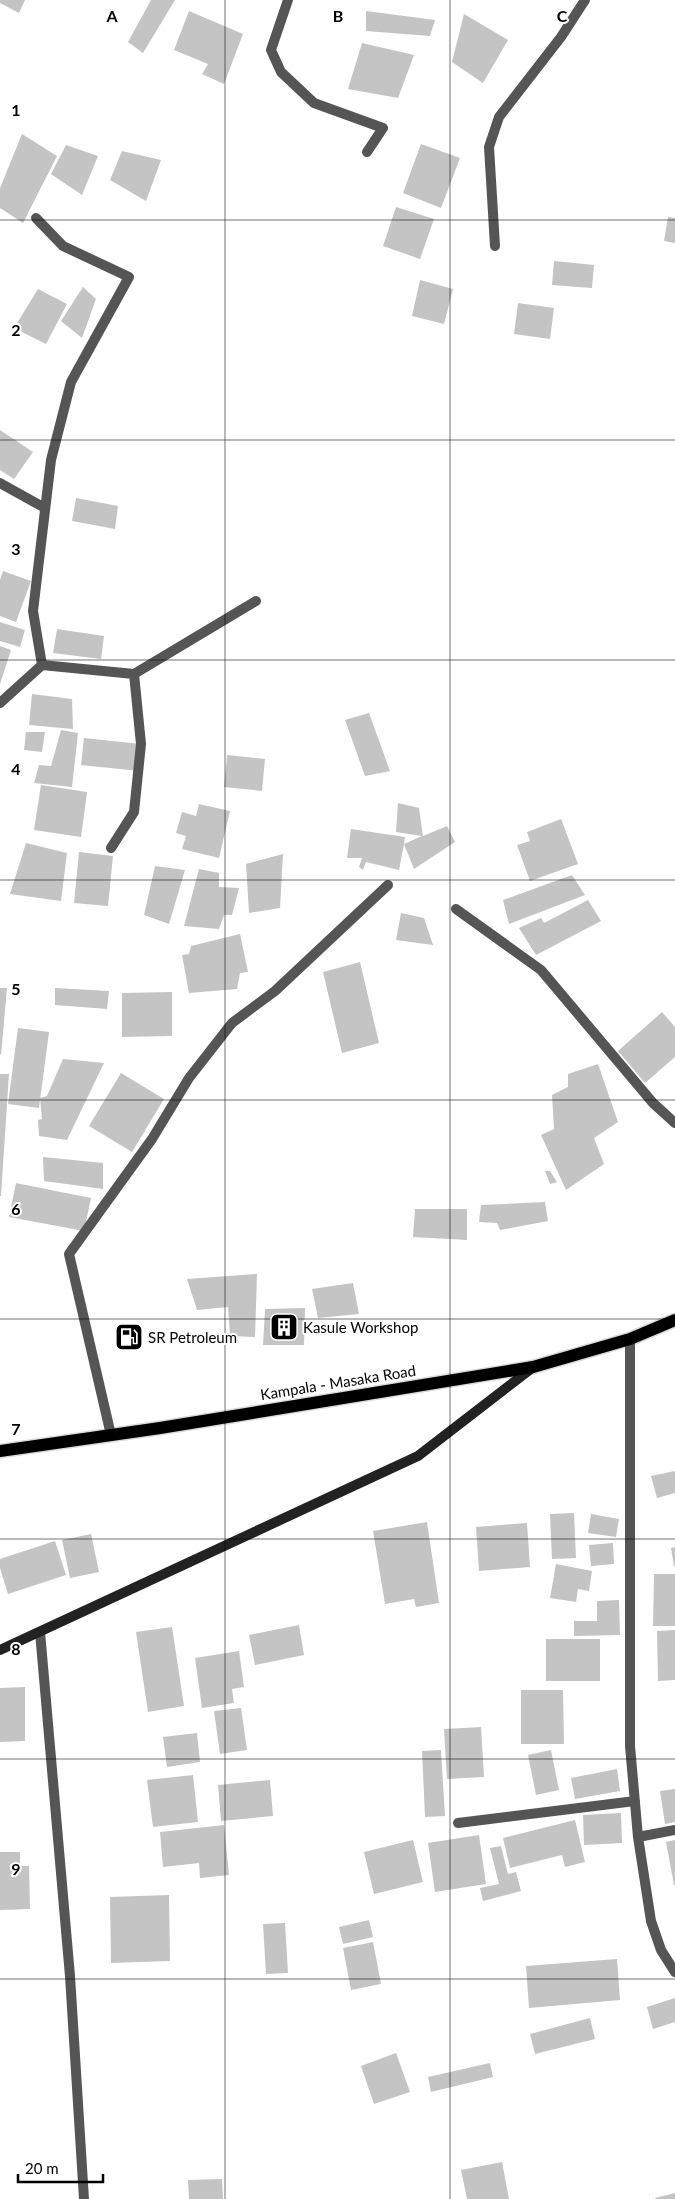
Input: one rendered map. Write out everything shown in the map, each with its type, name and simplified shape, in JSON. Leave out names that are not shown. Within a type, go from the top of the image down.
[{"type":"main road","name":"Kampala - Masaka Road","points":[[0,1451],[533,1367],[630,1339],[675,1320]]},
{"type":"street","points":[[288,0],[271,50],[281,72],[314,103],[383,128],[367,152]]},
{"type":"street","points":[[496,246],[489,147],[499,117],[561,37],[585,0]]},
{"type":"street","points":[[36,218],[63,246],[129,277],[71,382],[51,460],[33,611],[42,665]]},
{"type":"street","points":[[0,483],[46,508]]},
{"type":"street","points":[[0,703],[42,665],[134,674],[256,601]]},
{"type":"street","points":[[111,848],[134,812],[141,744],[134,674]]},
{"type":"street","points":[[111,1435],[69,1254],[152,1139],[189,1078],[232,1023],[275,991],[388,885]]},
{"type":"street","points":[[456,909],[541,970],[653,1103],[675,1124]]},
{"type":"street","points":[[630,1339],[630,1746],[638,1837],[650,1921],[661,1950],[675,1972]]},
{"type":"street","points":[[0,1650],[418,1456],[533,1367]]},
{"type":"street","points":[[40,1632],[70,1966],[84,2199]]},
{"type":"street","points":[[458,1824],[635,1801]]},
{"type":"street","points":[[638,1837],[675,1830]]},
{"type":"building","points":[[0,0],[25,0],[19,13],[0,3]]},
{"type":"building","points":[[151,0],[175,0],[143,53],[128,42]]},
{"type":"building","points":[[189,11],[243,34],[224,84],[202,74],[208,64],[174,50]]},
{"type":"building","points":[[366,11],[435,20],[430,36],[366,31]]},
{"type":"building","points":[[464,14],[508,40],[483,83],[452,62]]},
{"type":"building","points":[[362,43],[414,55],[398,98],[348,89]]},
{"type":"building","points":[[22,134],[57,156],[23,223],[0,208],[0,188]]},
{"type":"building","points":[[421,144],[460,158],[441,208],[403,193]]},
{"type":"building","points":[[66,145],[98,156],[82,195],[51,174]]},
{"type":"building","points":[[122,151],[161,160],[146,201],[110,180]]},
{"type":"building","points":[[396,207],[434,219],[420,259],[383,246]]},
{"type":"building","points":[[668,217],[675,218],[675,243],[664,241]]},
{"type":"building","points":[[554,261],[594,265],[592,288],[552,285]]},
{"type":"building","points":[[420,280],[453,289],[444,324],[412,316]]},
{"type":"building","points":[[83,287],[96,299],[82,338],[61,321]]},
{"type":"building","points":[[38,289],[67,304],[46,344],[14,328]]},
{"type":"building","points":[[518,303],[554,308],[550,339],[514,334]]},
{"type":"building","points":[[0,430],[33,452],[14,479],[0,470]]},
{"type":"building","points":[[76,498],[118,506],[115,529],[72,521]]},
{"type":"building","points":[[3,571],[31,581],[16,622],[0,616],[0,580]]},
{"type":"building","points":[[0,622],[25,630],[20,647],[0,641]]},
{"type":"building","points":[[57,629],[104,636],[101,659],[53,653]]},
{"type":"building","points":[[0,646],[11,650],[0,684]]},
{"type":"building","points":[[32,694],[72,699],[73,729],[29,725]]},
{"type":"building","points":[[369,713],[390,771],[365,776],[345,720]]},
{"type":"building","points":[[61,730],[78,733],[72,787],[34,783],[39,765],[51,766]]},
{"type":"building","points":[[26,732],[45,732],[42,752],[24,750]]},
{"type":"building","points":[[84,738],[141,744],[139,771],[81,765]]},
{"type":"building","points":[[227,755],[265,759],[262,791],[224,787]]},
{"type":"building","points":[[41,785],[87,792],[81,837],[34,830]]},
{"type":"building","points":[[398,803],[419,808],[423,836],[447,826],[455,842],[414,869],[404,844],[422,836],[396,832]]},
{"type":"building","points":[[199,804],[230,811],[219,858],[182,849],[186,836],[176,833],[182,812],[196,816]]},
{"type":"building","points":[[561,819],[578,864],[530,881],[517,845],[530,841],[527,832]]},
{"type":"building","points":[[351,829],[405,837],[399,870],[366,862],[363,870],[359,867],[362,858],[347,858]]},
{"type":"building","points":[[26,843],[67,853],[61,901],[10,894]]},
{"type":"building","points":[[79,852],[113,856],[108,906],[74,903]]},
{"type":"building","points":[[283,854],[280,908],[249,913],[246,864]]},
{"type":"building","points":[[155,866],[185,870],[169,924],[144,915]]},
{"type":"building","points":[[199,869],[219,873],[219,887],[239,888],[232,915],[224,915],[219,929],[184,926]]},
{"type":"building","points":[[572,875],[585,895],[509,924],[503,900]]},
{"type":"building","points":[[588,900],[601,921],[536,955],[519,928],[541,918],[544,923]]},
{"type":"building","points":[[401,913],[424,918],[433,945],[396,940]]},
{"type":"building","points":[[240,934],[248,972],[240,973],[237,989],[189,993],[182,955],[189,954],[191,946]]},
{"type":"building","points":[[360,962],[379,1043],[342,1053],[323,972]]},
{"type":"building","points":[[0,988],[7,988],[1,1055],[0,1054]]},
{"type":"building","points":[[55,988],[109,991],[107,1009],[55,1005]]},
{"type":"building","points":[[172,992],[172,1036],[122,1037],[122,993]]},
{"type":"building","points":[[662,1012],[675,1027],[675,1057],[645,1083],[618,1051]]},
{"type":"building","points":[[18,1028],[49,1032],[39,1108],[8,1104]]},
{"type":"building","points":[[63,1059],[104,1063],[67,1140],[39,1136],[38,1120],[42,1119],[40,1098],[47,1096]]},
{"type":"building","points":[[598,1064],[618,1122],[594,1138],[604,1164],[566,1190],[541,1135],[554,1129],[552,1095],[568,1087],[568,1074]]},
{"type":"building","points":[[121,1073],[164,1099],[132,1152],[89,1126]]},
{"type":"building","points":[[0,1074],[9,1074],[1,1196],[0,1196]]},
{"type":"building","points":[[43,1157],[103,1163],[103,1189],[44,1181]]},
{"type":"building","points":[[545,1171],[550,1171],[557,1182],[550,1184]]},
{"type":"building","points":[[16,1183],[91,1198],[84,1231],[9,1217]]},
{"type":"building","points":[[545,1202],[548,1221],[500,1230],[497,1223],[479,1222],[481,1205]]},
{"type":"building","points":[[415,1209],[467,1209],[467,1240],[413,1237]]},
{"type":"building","points":[[257,1274],[255,1337],[230,1336],[228,1307],[197,1310],[187,1279]]},
{"type":"building","points":[[353,1283],[359,1314],[318,1318],[312,1289]]},
{"type":"building","name":"Kasule Workshop","points":[[305,1308],[304,1345],[263,1345],[265,1309]]},
{"type":"building","points":[[675,1471],[675,1493],[657,1498],[651,1476]]},
{"type":"building","points":[[574,1513],[576,1558],[552,1559],[550,1514]]},
{"type":"building","points":[[591,1514],[619,1519],[616,1537],[588,1533]]},
{"type":"building","points":[[427,1522],[439,1603],[416,1607],[414,1599],[385,1604],[373,1531]]},
{"type":"building","points":[[527,1523],[530,1567],[479,1571],[476,1527]]},
{"type":"building","points":[[91,1534],[99,1572],[70,1578],[62,1540]]},
{"type":"building","points":[[55,1541],[66,1575],[8,1594],[0,1568],[0,1559]]},
{"type":"building","points":[[613,1543],[614,1564],[591,1566],[589,1545]]},
{"type":"building","points":[[675,1547],[675,1566],[674,1566],[671,1548]]},
{"type":"building","points":[[556,1564],[592,1571],[589,1591],[578,1589],[576,1602],[550,1598]]},
{"type":"building","points":[[654,1574],[675,1574],[675,1626],[653,1626]]},
{"type":"building","points":[[619,1600],[620,1635],[574,1636],[574,1621],[597,1621],[597,1601]]},
{"type":"building","points":[[299,1625],[304,1655],[255,1665],[249,1635]]},
{"type":"building","points":[[172,1627],[184,1706],[148,1712],[136,1632]]},
{"type":"building","points":[[675,1630],[675,1680],[658,1681],[657,1631]]},
{"type":"building","points":[[546,1639],[600,1639],[600,1681],[546,1681]]},
{"type":"building","points":[[239,1651],[244,1687],[232,1689],[234,1703],[202,1708],[195,1658]]},
{"type":"building","points":[[25,1687],[25,1741],[0,1742],[0,1688]]},
{"type":"building","points":[[521,1690],[563,1690],[564,1744],[521,1744]]},
{"type":"building","points":[[241,1708],[247,1750],[220,1754],[214,1711]]},
{"type":"building","points":[[481,1727],[484,1777],[447,1779],[444,1729]]},
{"type":"building","points":[[197,1733],[200,1762],[167,1767],[163,1737]]},
{"type":"building","points":[[441,1750],[445,1816],[425,1817],[422,1751]]},
{"type":"building","points":[[551,1750],[559,1790],[536,1795],[528,1755]]},
{"type":"building","points":[[617,1769],[620,1791],[575,1799],[571,1778]]},
{"type":"building","points":[[193,1775],[198,1822],[153,1827],[147,1780]]},
{"type":"building","points":[[270,1780],[273,1816],[221,1821],[218,1785]]},
{"type":"building","points":[[675,1789],[675,1822],[665,1824],[660,1791]]},
{"type":"building","points":[[621,1813],[622,1843],[584,1845],[583,1815]]},
{"type":"building","points":[[575,1820],[585,1862],[565,1867],[562,1855],[510,1868],[503,1838]]},
{"type":"building","points":[[224,1825],[229,1875],[200,1878],[199,1863],[163,1867],[160,1832]]},
{"type":"building","points":[[479,1835],[486,1884],[435,1892],[428,1843]]},
{"type":"building","points":[[413,1840],[423,1882],[374,1894],[364,1852]]},
{"type":"building","points":[[675,1840],[675,1885],[674,1885],[666,1842]]},
{"type":"building","points":[[501,1846],[508,1874],[516,1872],[521,1891],[483,1901],[480,1888],[499,1884],[490,1848]]},
{"type":"building","points":[[0,1852],[20,1852],[20,1866],[29,1866],[30,1909],[0,1910]]},
{"type":"building","points":[[169,1895],[170,1961],[111,1963],[110,1897]]},
{"type":"building","points":[[369,1920],[373,1937],[343,1944],[339,1927]]},
{"type":"building","points":[[285,1923],[288,1973],[266,1974],[263,1924]]},
{"type":"building","points":[[373,1942],[381,1984],[351,1990],[343,1948]]},
{"type":"building","points":[[617,1959],[620,2000],[529,2008],[526,1966]]},
{"type":"building","points":[[675,1998],[675,2022],[653,2029],[647,2007]]},
{"type":"building","points":[[590,2018],[595,2039],[535,2054],[530,2034]]},
{"type":"building","points":[[396,2053],[410,2092],[374,2104],[361,2066]]},
{"type":"building","points":[[490,2063],[493,2077],[431,2092],[428,2077]]},
{"type":"building","points":[[502,2162],[509,2199],[467,2199],[461,2170]]},
{"type":"building","points":[[222,2179],[223,2199],[189,2199],[188,2180]]},
{"type":"building","points":[[675,2193],[675,2199],[655,2199],[655,2198]]},
{"type":"place","name":"Kasule Workshop","points":[[284,1327]]},
{"type":"place","name":"SR Petroleum","points":[[129,1337]]}]
